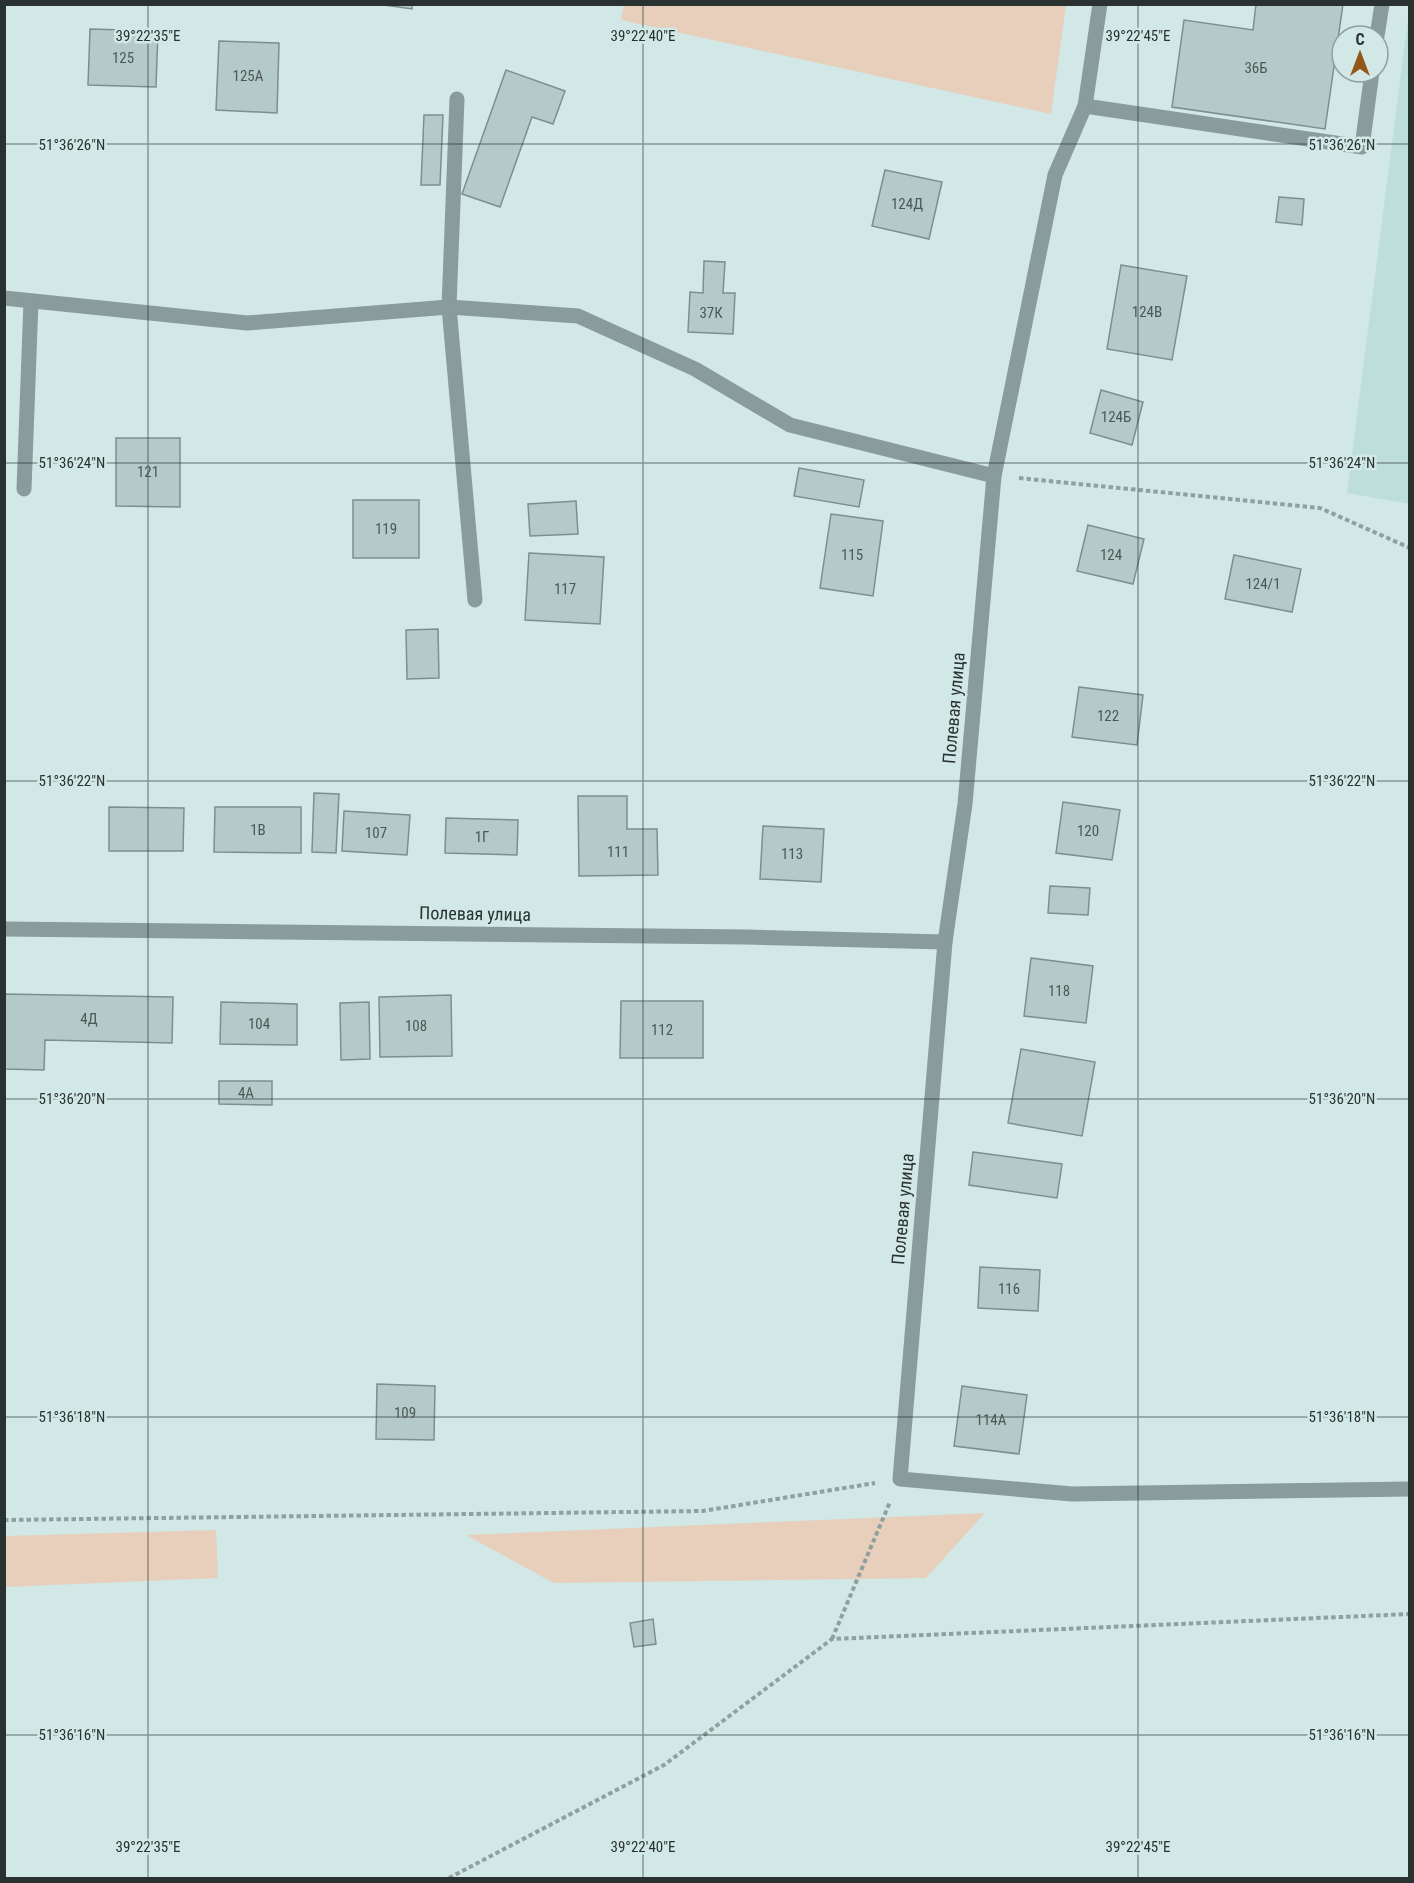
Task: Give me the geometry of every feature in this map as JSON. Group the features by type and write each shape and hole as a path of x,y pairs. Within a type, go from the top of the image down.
{"street":[{"name":"Полевая улица","path":"900,1479 945,942 965,804 994,476 1055,175 1085,106 1100,4"},
{"path":"1379,24 1382,4"},
{"path":"1085,106 1362,147 1370,84"},
{"path":"457,99 449,307 475,600"},
{"path":"4,298 247,323 449,307 578,316 695,369 790,425 994,476"},
{"path":"24,489 31,302"},
{"name":"Полевая улица","path":"4,929 747,937 945,942"},
{"path":"900,1479 1072,1494 1410,1489"}],"path":[{"path":"994,476 1320,508 1410,548"},
{"path":"4,1520 703,1511 900,1479"},
{"path":"449,1878 664,1764 832,1639 900,1479"},
{"path":"832,1639 1410,1614"}],"shaded area":[{"path":"1066,4 1051,114 621,20 624,5"},
{"path":"1409,11 1409,504 1347,493"},
{"path":"985,1513 926,1578 554,1583 466,1535"},
{"path":"216,1530 218,1578 5,1587 5,1536"}],"building":[{"path":"377,4 412,4 412,9"},
{"path":"1256,4 1343,4 1340,24 1330,24 1331,84 1325,129 1172,107 1184,20 1253,30"},
{"path":"90,29 158,31 156,87 88,85"},
{"path":"219,41 279,43 277,113 216,110"},
{"path":"506,70 565,91 553,124 532,117 500,207 462,194"},
{"path":"424,115 443,115 440,185 421,185"},
{"path":"885,170 942,182 929,239 872,226"},
{"path":"1279,197 1304,199 1302,225 1276,222"},
{"path":"704,261 725,262 723,293 735,293 733,334 688,332 690,292 703,293"},
{"path":"1121,265 1187,276 1172,360 1107,349"},
{"path":"1101,390 1143,402 1132,445 1090,433"},
{"path":"116,438 180,438 180,507 116,506"},
{"path":"799,468 864,480 859,507 794,496"},
{"path":"353,500 419,500 419,558 353,558"},
{"path":"576,501 578,534 530,536 528,504"},
{"path":"831,514 883,521 873,596 820,588"},
{"path":"1088,525 1144,539 1133,584 1077,571"},
{"path":"529,553 604,557 600,624 525,620"},
{"path":"1234,555 1301,569 1292,612 1225,599"},
{"path":"438,629 439,678 407,679 406,630"},
{"path":"1079,687 1143,695 1137,745 1072,737"},
{"path":"314,793 339,794 336,853 312,852"},
{"path":"578,796 627,796 627,829 657,829 658,875 579,876"},
{"path":"1063,802 1120,810 1112,860 1056,853"},
{"path":"109,807 184,808 183,851 109,851"},
{"path":"215,807 301,807 301,853 214,852"},
{"path":"344,811 410,815 407,855 342,851"},
{"path":"446,818 518,820 517,855 445,853"},
{"path":"763,826 824,829 821,882 760,879"},
{"path":"1050,886 1090,888 1088,915 1048,913"},
{"path":"1031,958 1093,966 1086,1023 1024,1016"},
{"path":"4,994 173,997 172,1043 45,1040 44,1070 4,1069"},
{"path":"451,995 452,1056 380,1057 379,997"},
{"path":"621,1001 703,1001 703,1058 620,1058"},
{"path":"221,1002 297,1004 297,1045 220,1044"},
{"path":"369,1002 370,1059 341,1060 340,1003"},
{"path":"1021,1049 1095,1062 1082,1136 1008,1123"},
{"path":"219,1081 272,1081 272,1105 219,1104"},
{"path":"973,1152 1062,1164 1057,1198 969,1185"},
{"path":"980,1267 1040,1270 1038,1311 978,1308"},
{"path":"377,1384 435,1386 434,1440 376,1439"},
{"path":"962,1386 1027,1395 1019,1454 954,1446"},
{"path":"653,1619 656,1644 634,1647 630,1623"}]}
